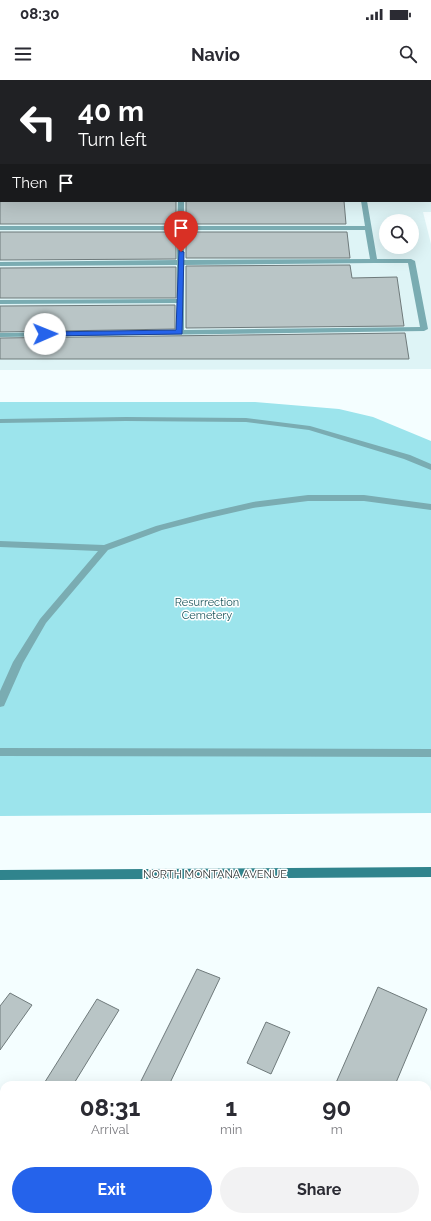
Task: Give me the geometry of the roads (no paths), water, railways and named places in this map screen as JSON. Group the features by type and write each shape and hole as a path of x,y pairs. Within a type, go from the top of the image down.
{"main road":[{"name":"NORTH MONTANA AVENUE","path":"0,876 431,872"}],"street":[{"path":"180,332 181,202"},
{"path":"364,202 374,261"},
{"path":"0,228 368,228"},
{"path":"0,264 411,261 424,329 0,335"},
{"path":"0,302 180,301"},
{"path":"0,421 126,419 246,420 310,428 407,456 431,468"},
{"path":"0,544 105,548 159,528 205,516 253,505 308,498 364,498 431,507"},
{"path":"0,703 18,662 43,621 105,548"},
{"path":"0,752 431,753"}],"park label":[{"name":"Resurrection Cemetery","path":"207,608"}]}
